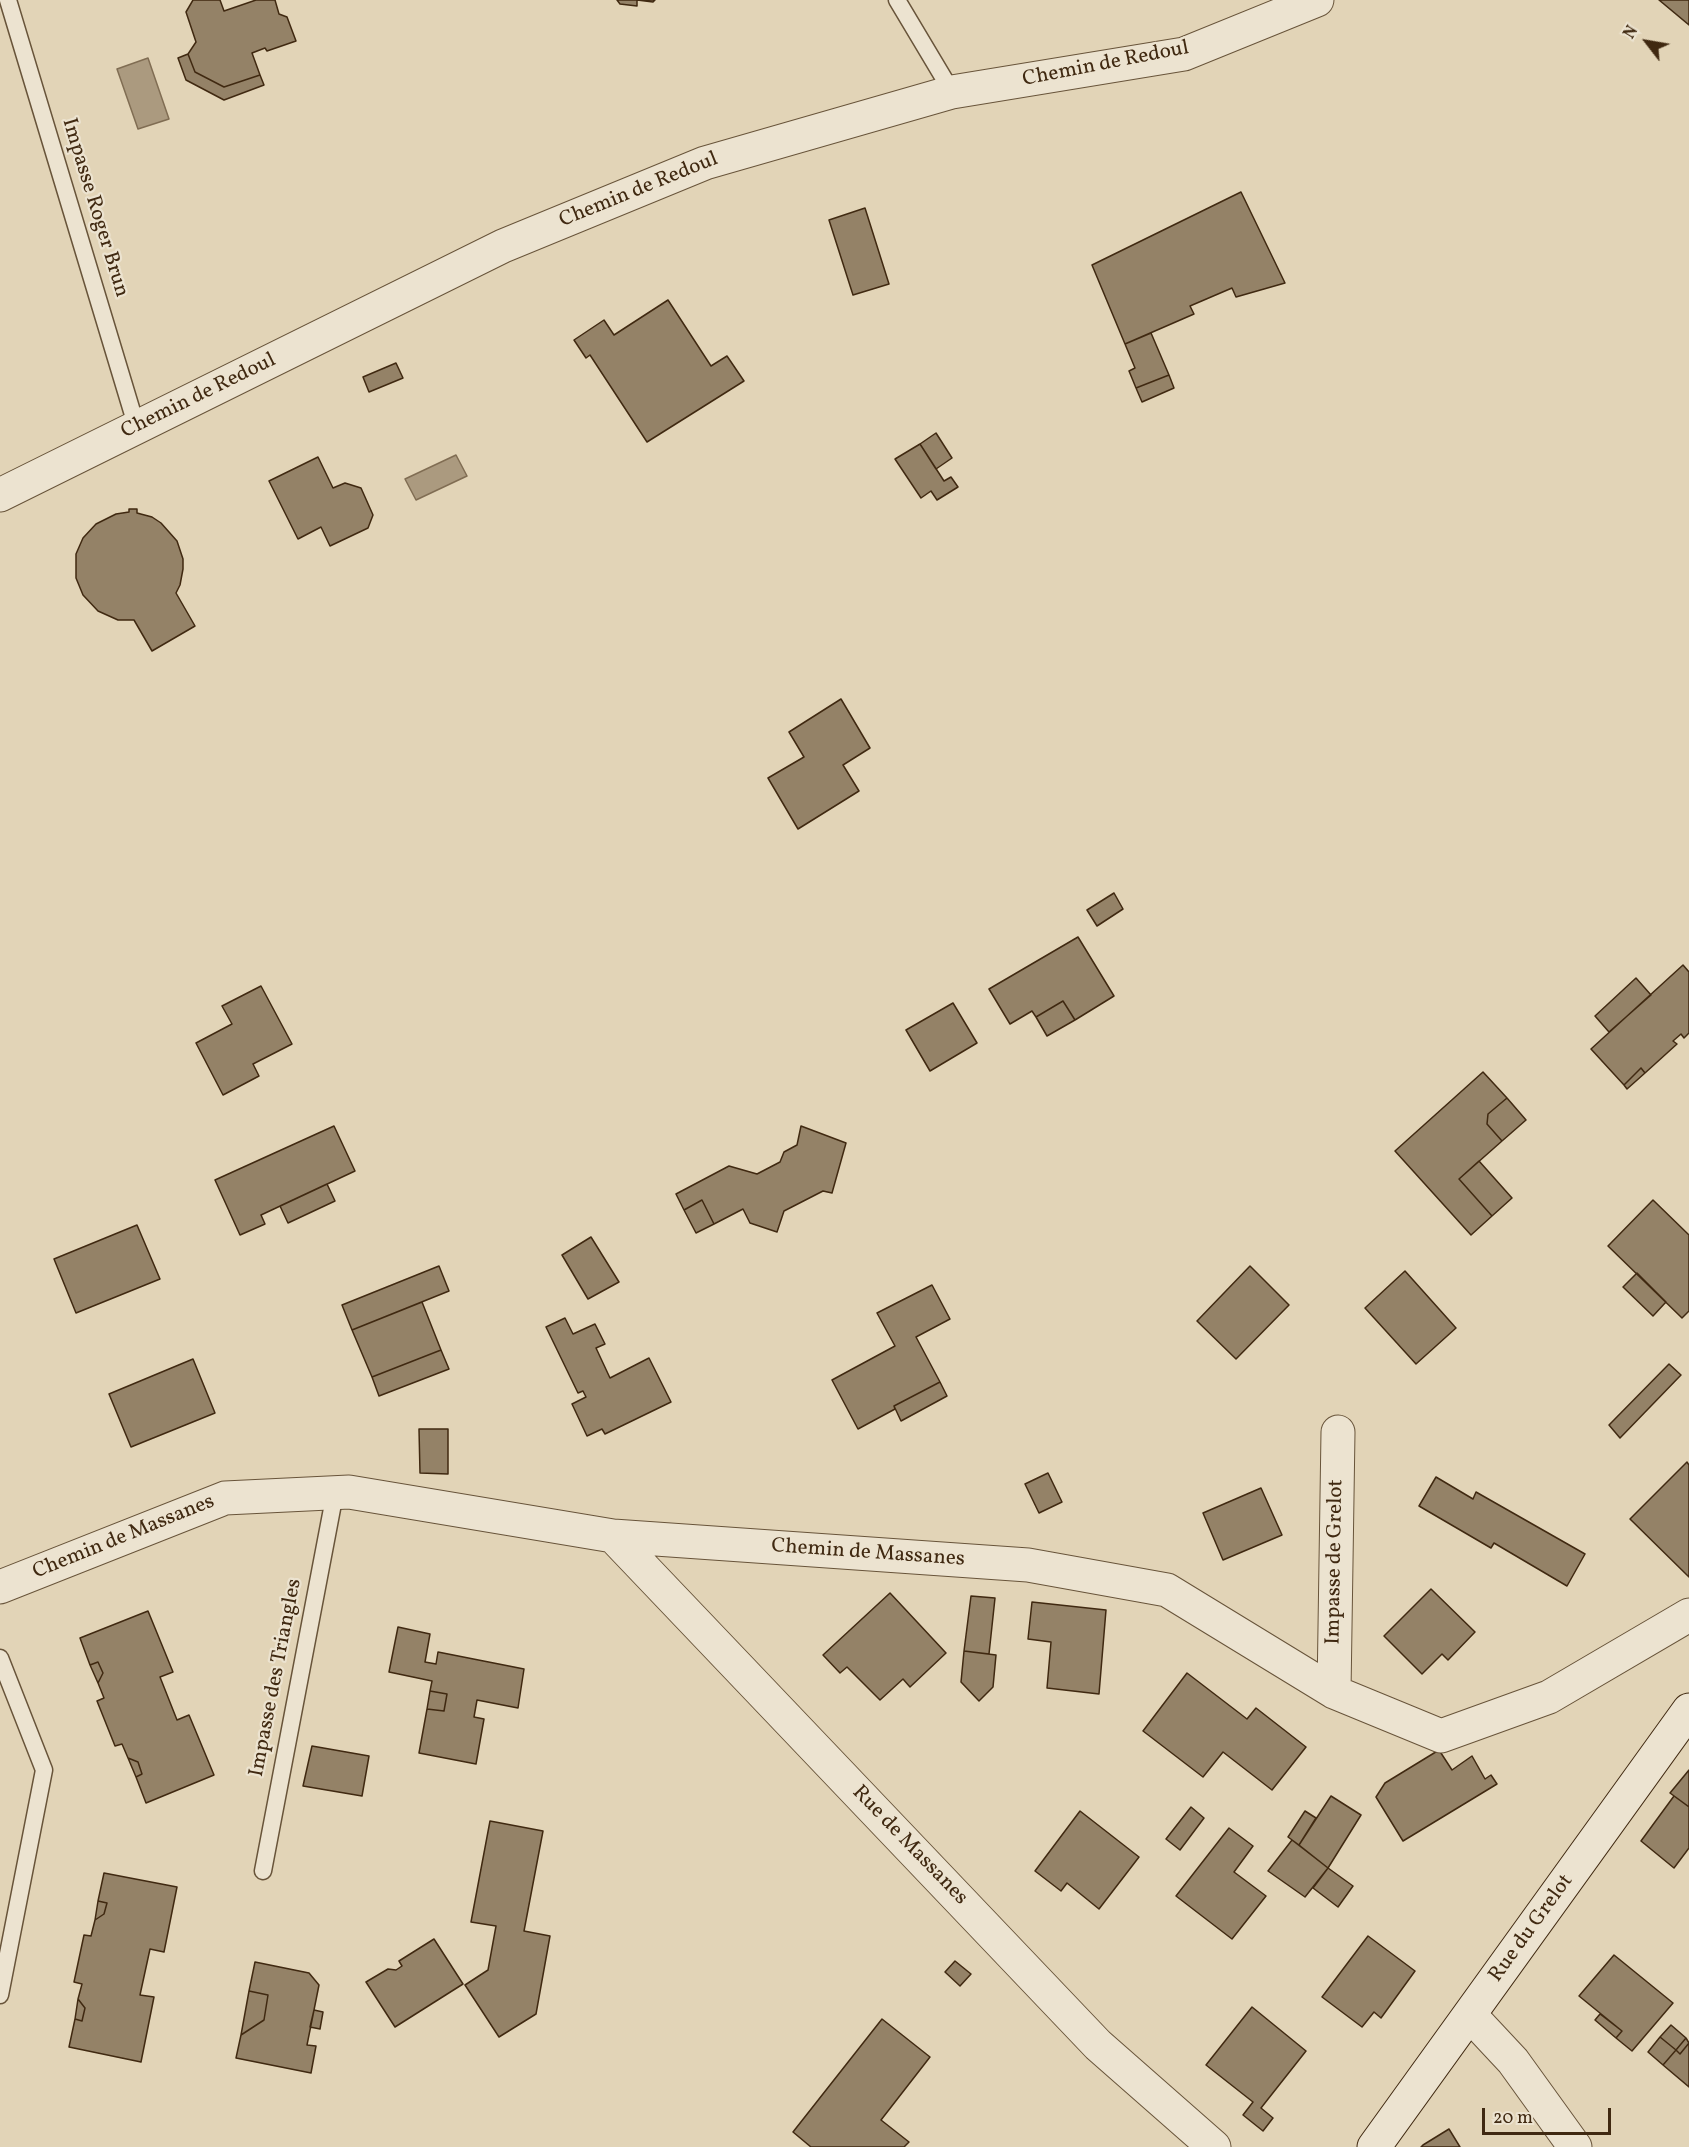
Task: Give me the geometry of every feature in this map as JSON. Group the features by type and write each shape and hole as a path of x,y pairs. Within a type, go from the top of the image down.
{"street":[{"name":"Chemin de Redoul","path":"0,495 503,246 705,163 952,92 1184,54 1317,0"},
{"name":"Impasse de Grelot","path":"1334,1692 1338,1432"},
{"name":"Chemin de Massanes","path":"0,1587 225,1498 349,1492 613,1536 1028,1565 1167,1590 1334,1692 1441,1736 1549,1698 1689,1615"},
{"name":"Rue de Massanes","path":"613,1536 1098,2045 1214,2147"},
{"name":"Rue du Grelot","path":"1374,2147 1689,1710"},
{"path":"1470,2015 1513,2061 1575,2147"}],"lane":[{"name":"Impasse Roger Brun","path":"8,0 137,428"},
{"path":"897,0 952,92"},
{"name":"Impasse des Triangles","path":"263,1871 335,1493"},
{"path":"0,1658 44,1770 0,1995"}],"shaded area":[{"path":"148,58 169,119 138,129 117,69"},
{"path":"456,455 467,476 416,500 405,479"}],"building":[{"path":"193,0 220,0 224,11 256,0 275,0 279,14 287,17 296,41 267,51 265,48 252,53 260,75 224,87 195,72 188,54 196,42 186,12"},
{"path":"617,0 637,0 637,6 620,4"},
{"path":"1659,0 1689,0 1689,25"},
{"path":"188,54 195,72 224,87 260,75 264,85 224,100 186,80 178,58"},
{"path":"1241,192 1285,283 1236,297 1232,288 1190,306 1194,314 1125,344 1092,265"},
{"path":"865,208 889,284 853,295 829,220"},
{"path":"668,300 711,366 727,356 744,381 647,442 590,355 586,358 574,340 604,320 614,335"},
{"path":"1151,333 1169,375 1136,388 1129,371 1135,368 1125,344"},
{"path":"396,363 403,378 369,392 363,377"},
{"path":"1169,375 1174,388 1142,402 1136,388"},
{"path":"936,433 952,458 936,469 920,444"},
{"path":"920,444 944,481 951,477 958,487 937,500 931,491 921,498 895,459"},
{"path":"318,457 333,488 345,483 361,488 373,515 368,528 330,546 321,527 298,539 269,481"},
{"path":"129,509 137,509 137,513 152,517 161,523 177,541 183,559 183,569 176,593 195,626 152,651 134,620 118,620 98,611 83,595 76,578 76,554 83,538 96,524 116,514 129,512"},
{"path":"841,699 870,748 843,765 859,791 798,829 768,778 804,757 789,732"},
{"path":"1114,893 1123,909 1097,926 1087,910"},
{"path":"1078,937 1114,996 1075,1020 1063,1001 1036,1017 1032,1011 1010,1024 989,989"},
{"path":"1683,965 1689,972 1689,1033 1684,1038 1681,1034 1673,1041 1677,1044 1645,1073 1641,1068 1624,1085 1591,1049"},
{"path":"1636,978 1651,995 1609,1032 1595,1016"},
{"path":"261,986 292,1044 253,1064 259,1076 223,1095 196,1043 232,1024 222,1006"},
{"path":"1063,1001 1075,1020 1047,1036 1036,1017"},
{"path":"953,1003 977,1043 930,1071 906,1030"},
{"path":"1641,1068 1645,1073 1627,1089 1624,1085"},
{"path":"1483,1072 1507,1098 1488,1114 1487,1124 1502,1141 1459,1179 1492,1216 1471,1235 1395,1151"},
{"path":"1507,1098 1526,1120 1502,1141 1487,1124 1488,1114"},
{"path":"334,1126 355,1171 261,1215 265,1224 240,1235 215,1180"},
{"path":"801,1126 846,1143 832,1193 823,1191 784,1211 777,1232 750,1223 743,1209 714,1224 702,1200 684,1210 676,1194 729,1166 757,1174 780,1162 784,1152 797,1145"},
{"path":"1479,1161 1512,1198 1492,1216 1459,1179"},
{"path":"327,1184 335,1201 288,1223 280,1206"},
{"path":"702,1200 714,1224 696,1233 684,1210"},
{"path":"1653,1200 1689,1235 1689,1311 1682,1318 1608,1246"},
{"path":"137,1225 160,1279 76,1313 54,1259"},
{"path":"591,1237 619,1282 588,1299 562,1255"},
{"path":"439,1266 449,1291 352,1330 342,1305"},
{"path":"1250,1266 1289,1305 1236,1359 1197,1321"},
{"path":"1405,1271 1456,1328 1416,1364 1365,1308"},
{"path":"1637,1273 1666,1302 1653,1316 1623,1287"},
{"path":"932,1285 950,1319 916,1337 940,1382 894,1406 895,1409 858,1429 832,1380 895,1346 877,1313"},
{"path":"422,1302 441,1350 372,1377 352,1330"},
{"path":"565,1318 573,1334 595,1324 605,1344 596,1348 610,1378 649,1358 671,1402 605,1434 602,1429 587,1436 572,1404 586,1397 583,1391 578,1393 546,1327"},
{"path":"441,1350 449,1369 379,1396 372,1377"},
{"path":"193,1359 215,1413 131,1447 109,1394"},
{"path":"1669,1364 1681,1375 1620,1438 1609,1425"},
{"path":"940,1382 947,1396 901,1421 894,1406"},
{"path":"419,1429 448,1429 448,1474 420,1473"},
{"path":"1687,1462 1689,1465 1689,1577 1630,1519"},
{"path":"1048,1473 1062,1502 1039,1513 1025,1484"},
{"path":"1436,1477 1473,1499 1476,1492 1585,1554 1567,1586 1494,1543 1491,1548 1419,1506"},
{"path":"1261,1488 1282,1535 1223,1560 1203,1513"},
{"path":"1431,1589 1475,1632 1448,1660 1442,1654 1422,1674 1384,1636"},
{"path":"890,1593 946,1653 910,1687 903,1679 880,1700 847,1667 840,1673 823,1655"},
{"path":"971,1596 995,1598 989,1654 964,1651"},
{"path":"1032,1602 1106,1610 1099,1694 1047,1688 1051,1642 1028,1639"},
{"path":"148,1611 173,1672 160,1677 177,1720 189,1715 214,1775 146,1803 136,1777 142,1774 138,1762 128,1758 122,1744 115,1746 97,1701 104,1698 98,1683 103,1673 98,1662 90,1665 80,1638"},
{"path":"398,1627 430,1634 425,1662 436,1664 438,1652 524,1669 518,1708 477,1700 474,1717 484,1719 476,1764 419,1753 427,1709 444,1711 447,1694 430,1691 432,1681 389,1672"},
{"path":"964,1651 996,1655 993,1687 979,1701 961,1682"},
{"path":"98,1662 103,1673 98,1683 90,1665"},
{"path":"1187,1673 1247,1719 1256,1708 1306,1747 1272,1790 1223,1752 1203,1777 1143,1731"},
{"path":"430,1691 447,1694 444,1711 427,1709"},
{"path":"312,1746 369,1756 362,1796 303,1786"},
{"path":"1439,1750 1452,1770 1472,1756 1485,1779 1491,1775 1497,1784 1403,1841 1376,1797 1385,1783"},
{"path":"128,1758 138,1762 142,1774 136,1777"},
{"path":"1689,1770 1689,1807 1670,1793"},
{"path":"1331,1796 1361,1815 1328,1868 1299,1845"},
{"path":"1674,1796 1689,1807 1689,1848 1674,1868 1641,1841"},
{"path":"1191,1807 1204,1818 1180,1850 1166,1839"},
{"path":"1080,1811 1139,1857 1099,1909 1067,1883 1061,1891 1035,1871"},
{"path":"1305,1811 1316,1818 1299,1845 1288,1837"},
{"path":"490,1821 543,1831 524,1931 550,1936 536,2014 499,2037 465,1985 488,1970 496,1926 471,1922"},
{"path":"1229,1828 1253,1846 1234,1872 1266,1896 1232,1939 1176,1896"},
{"path":"1292,1840 1328,1868 1305,1897 1268,1871"},
{"path":"1328,1868 1353,1886 1338,1907 1313,1888"},
{"path":"104,1873 177,1887 164,1952 150,1949 140,1995 154,1997 141,2062 69,2047 75,2019 82,2021 85,2008 78,1999 82,1984 74,1982 84,1935 91,1936 95,1920 104,1914 107,1903 98,1901"},
{"path":"98,1901 107,1903 104,1914 95,1920"},
{"path":"1368,1936 1415,1971 1381,2018 1374,2012 1362,2027 1322,1997"},
{"path":"434,1939 463,1984 395,2027 366,1982 388,1969 396,1970 402,1966 399,1961"},
{"path":"1614,1955 1673,2003 1632,2051 1616,2038 1622,2031 1579,1996"},
{"path":"955,1961 971,1974 960,1986 945,1972"},
{"path":"255,1962 309,1973 319,1985 307,2045 316,2046 311,2073 236,2058 241,2035 264,2020 268,1995 249,1991"},
{"path":"249,1991 268,1995 264,2020 241,2035"},
{"path":"78,1999 85,2008 82,2021 75,2019"},
{"path":"1252,2007 1306,2051 1261,2108 1273,2118 1263,2131 1243,2115 1253,2102 1206,2065"},
{"path":"314,2010 323,2012 320,2029 310,2027"},
{"path":"1600,2014 1622,2031 1616,2038 1595,2020"},
{"path":"882,2019 930,2057 881,2120 909,2142 904,2147 811,2147 793,2132"},
{"path":"1671,2025 1686,2038 1676,2050 1660,2037"},
{"path":"1660,2037 1676,2050 1663,2065 1648,2052"},
{"path":"1686,2038 1689,2043 1680,2054 1676,2050"},
{"path":"1689,2043 1689,2087 1663,2065 1676,2050 1680,2054"},
{"path":"1449,2129 1460,2147 1421,2147 1423,2145"}]}
